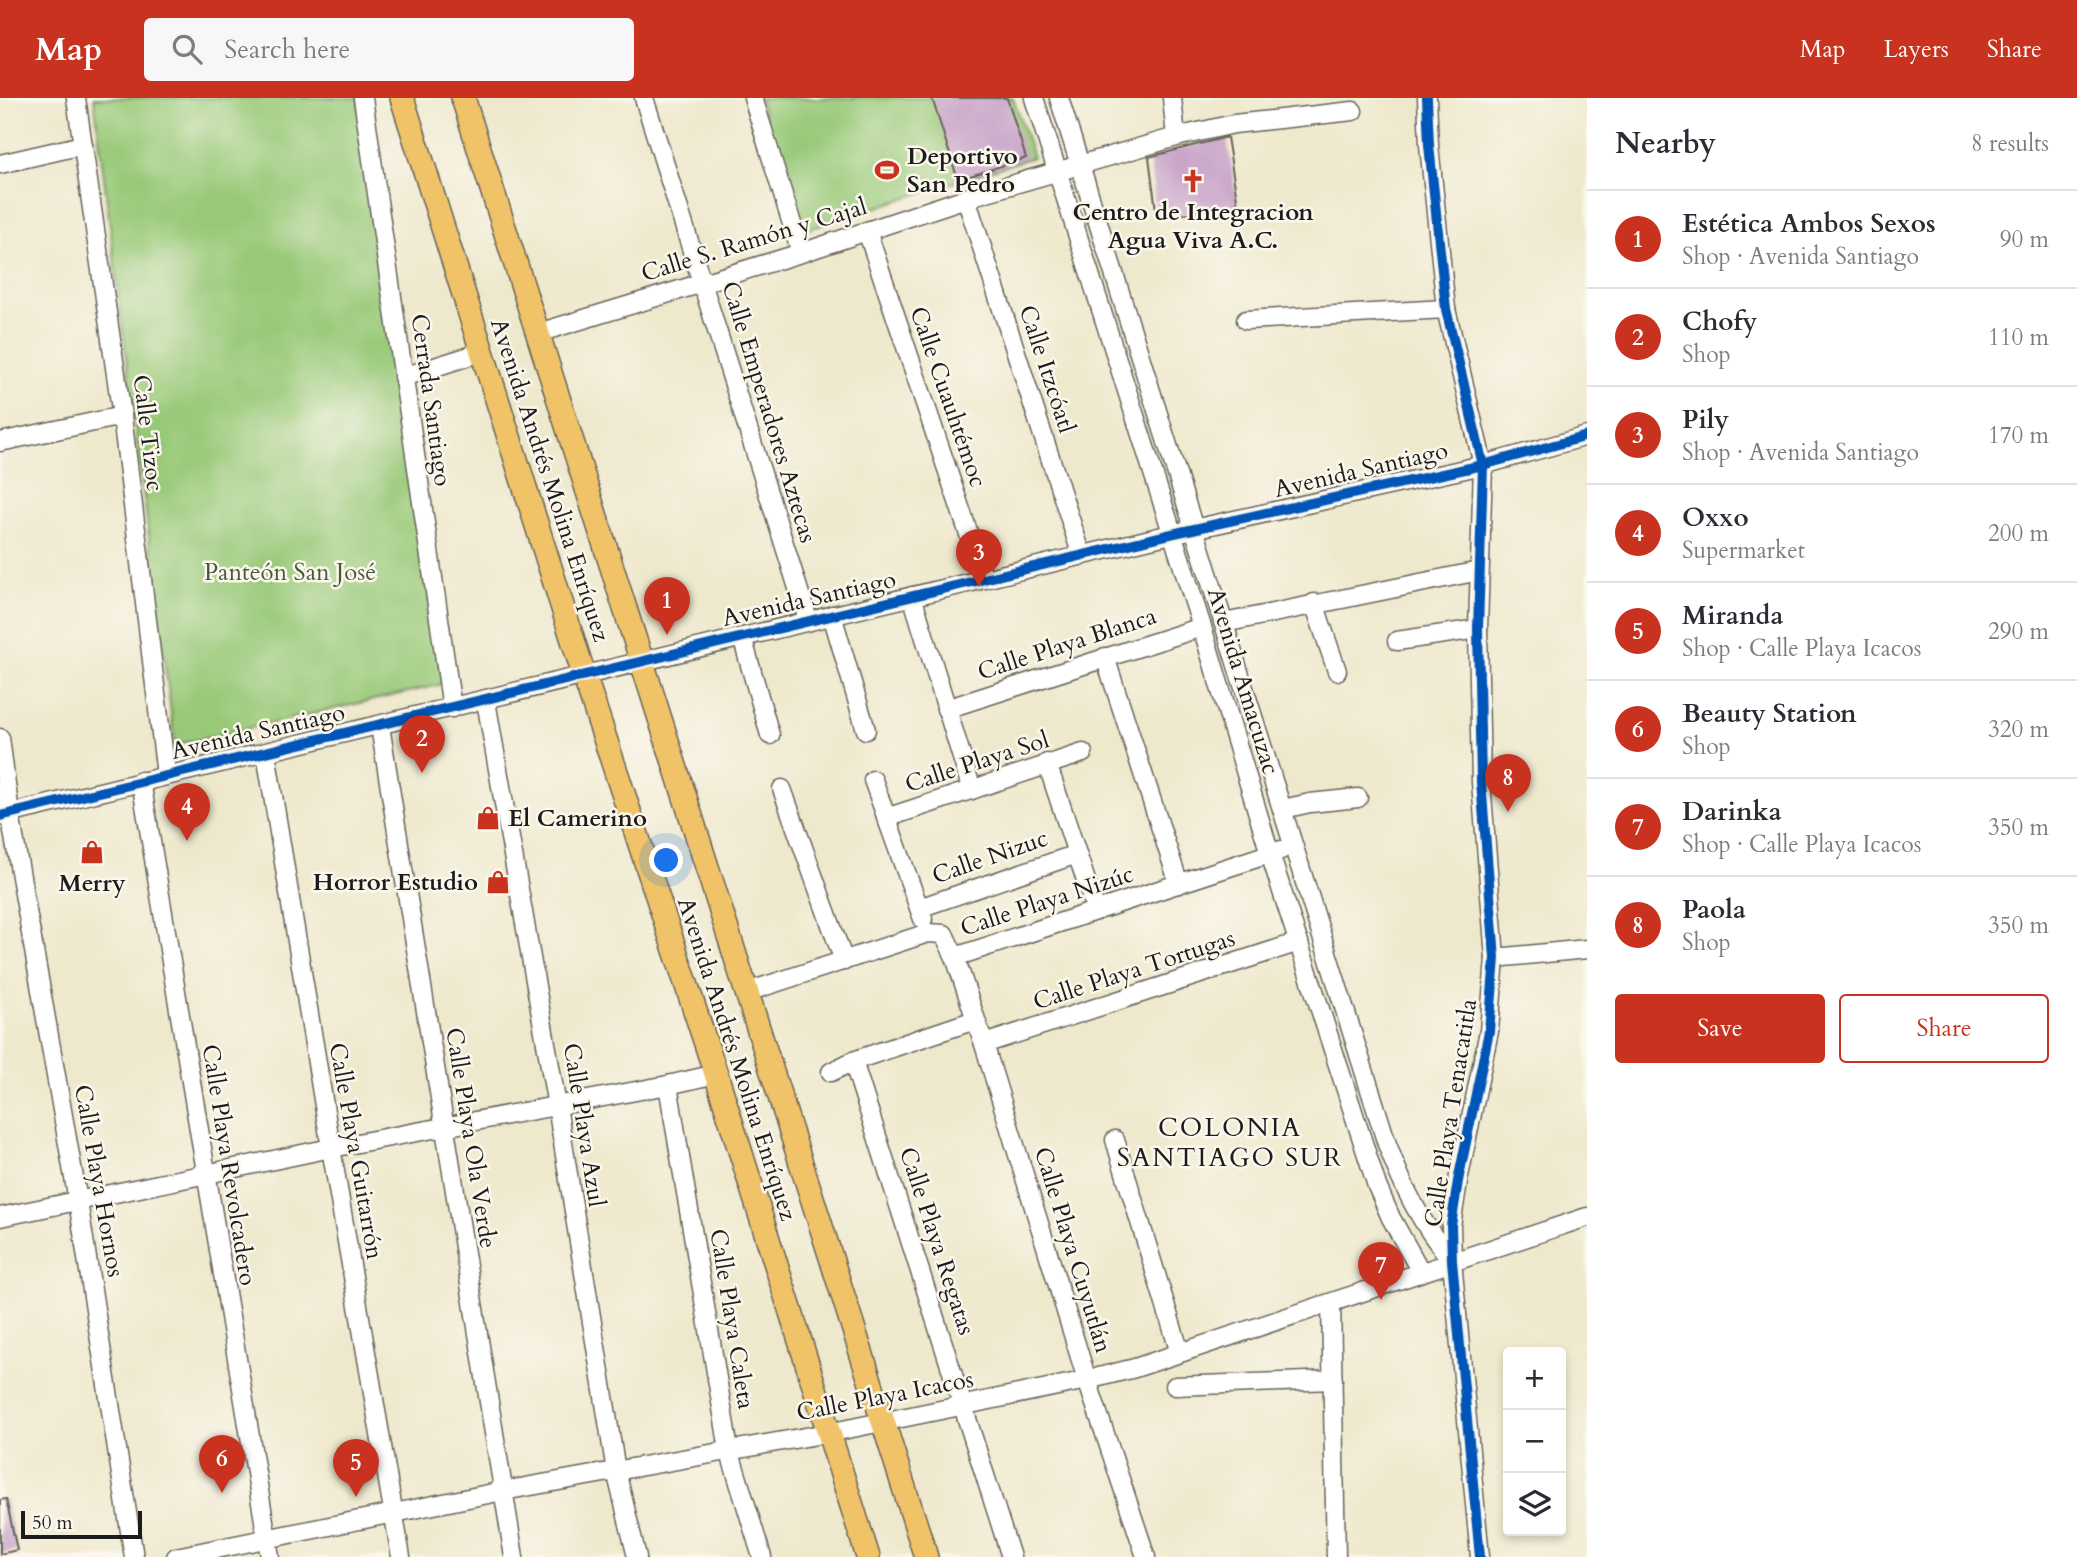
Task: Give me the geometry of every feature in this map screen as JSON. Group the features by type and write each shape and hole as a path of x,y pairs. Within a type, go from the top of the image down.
{"main road":[{"name":"Avenida Andrés Molina Enríquez","path":"402,98 584,675 716,1074 868,1557"},
{"name":"Avenida Andrés Molina Enríquez","path":"463,98 926,1557"}],"street":[{"name":"Calle Tizoc","path":"76,98 122,416 166,775"},
{"name":"Cerrada Santiago","path":"363,98 452,708"},
{"name":"Calle Emperadores Aztecas","path":"645,98 808,620"},
{"path":"753,98 801,253"},
{"name":"Avenida Amacuzac","path":"1034,98 1202,627 1270,854 1377,1186 1391,1218 1421,1272"},
{"name":"Avenida Amacuzac","path":"1059,98 1399,1176 1429,1233 1452,1261"},
{"path":"1172,98 1177,137"},
{"name":"Calle Playa Tenacatitla","path":"1427,98 1429,145 1446,309 1483,465 1478,629 1481,782 1495,958 1489,1031 1451,1226 1480,1557"},
{"name":"Calle S. Ramón y Cajal","path":"538,333 801,253 966,198 1177,137 1234,124 1353,111"},
{"path":"0,164 83,145"},
{"name":"Calle Itzcóatl","path":"966,198 1082,556"},
{"name":"Calle Cuauhtémoc","path":"867,231 984,579"},
{"path":"1247,320 1446,309"},
{"path":"403,377 482,352"},
{"path":"0,442 122,416"},
{"name":"Avenida Santiago","path":"5,815 1171,534 1483,465 1587,436"},
{"path":"1224,623 1479,571"},
{"path":"912,596 972,790"},
{"path":"1314,603 1337,671"},
{"path":"832,615 866,730"},
{"name":"Calle Playa Blanca","path":"947,709 1202,627"},
{"path":"1397,641 1478,629"},
{"path":"742,637 770,736"},
{"path":"1105,657 1179,884"},
{"name":"Calle Playa Azul","path":"486,701 557,1106 615,1471 637,1557"},
{"name":"Calle Playa Ola Verde","path":"380,726 514,1557"},
{"name":"Calle Playa Hornos","path":"0,738 5,815 78,1201 134,1557"},
{"name":"Calle Playa Guitarrón","path":"266,752 401,1557"},
{"name":"Calle Playa Sol","path":"886,818 1083,753"},
{"path":"1047,764 1096,911"},
{"path":"873,780 928,933"},
{"name":"Calle Playa Revolcadero","path":"141,782 268,1548"},
{"path":"782,789 844,961"},
{"path":"1283,809 1357,798"},
{"name":"Calle Playa Nizúc","path":"747,992 928,933 944,934 954,957 1294,846"},
{"name":"Calle Nizuc","path":"919,908 1077,854"},
{"name":"Calle Playa Tortugas","path":"984,1044 1299,942"},
{"path":"1495,958 1587,949"},
{"name":"Calle Playa Cuyutlán","path":"954,957 984,1044 1087,1380 1146,1557"},
{"path":"831,1072 853,1061 975,1020"},
{"name":"Calle Playa Regatas","path":"853,1061 1012,1557"},
{"path":"0,1217 331,1148 716,1074"},
{"name":"Calle Playa Caleta","path":"668,1085 729,1450 762,1557"},
{"path":"1115,1140 1180,1353"},
{"name":"Calle Playa Icacos","path":"176,1557 268,1548 394,1513 828,1433 1087,1380 1135,1368 1587,1217"},
{"path":"1331,1303 1336,1557"},
{"path":"1175,1386 1333,1380"}],"green space":[{"name":"Panteón San José","path":"94,98 358,98 444,684 175,745"},
{"name":"Deportivo San Pedro","path":"759,98 1013,98 1033,157 800,232"}],"building":[{"path":"932,98 1007,98 1026,158 958,180"},
{"name":"Centro de Integracion Agua Viva A.C.","path":"1227,137 1238,206 1157,218 1149,157"},
{"path":"6,1499 17,1550 0,1554 0,1500"}],"cycle path":[{"path":"1427,98 1429,145 1446,309 1483,465 1478,629 1481,782 1495,958 1489,1031 1451,1226 1480,1557"},
{"path":"0,816 1171,534 1483,465 1587,436"}],"place":[{"name":"Deportivo San Pedro","path":"887,170"},
{"name":"Centro de Integracion Agua Viva A.C.","path":"1193,181"},
{"name":"Pily","path":"979,587"},
{"name":"Estética Ambos Sexos","path":"667,635"},
{"name":"Chofy","path":"422,773"},
{"name":"Paola","path":"1508,812"},
{"name":"El Camerino","path":"488,818"},
{"name":"Oxxo","path":"187,841"},
{"name":"Merry","path":"92,852"},
{"name":"Horror Estudio","path":"498,882"},
{"name":"Darinka","path":"1381,1300"},
{"name":"Beauty Station","path":"222,1493"},
{"name":"Miranda","path":"356,1497"}],"district":[{"name":"COLONIA SANTIAGO SUR","path":"1230,1142"}]}
